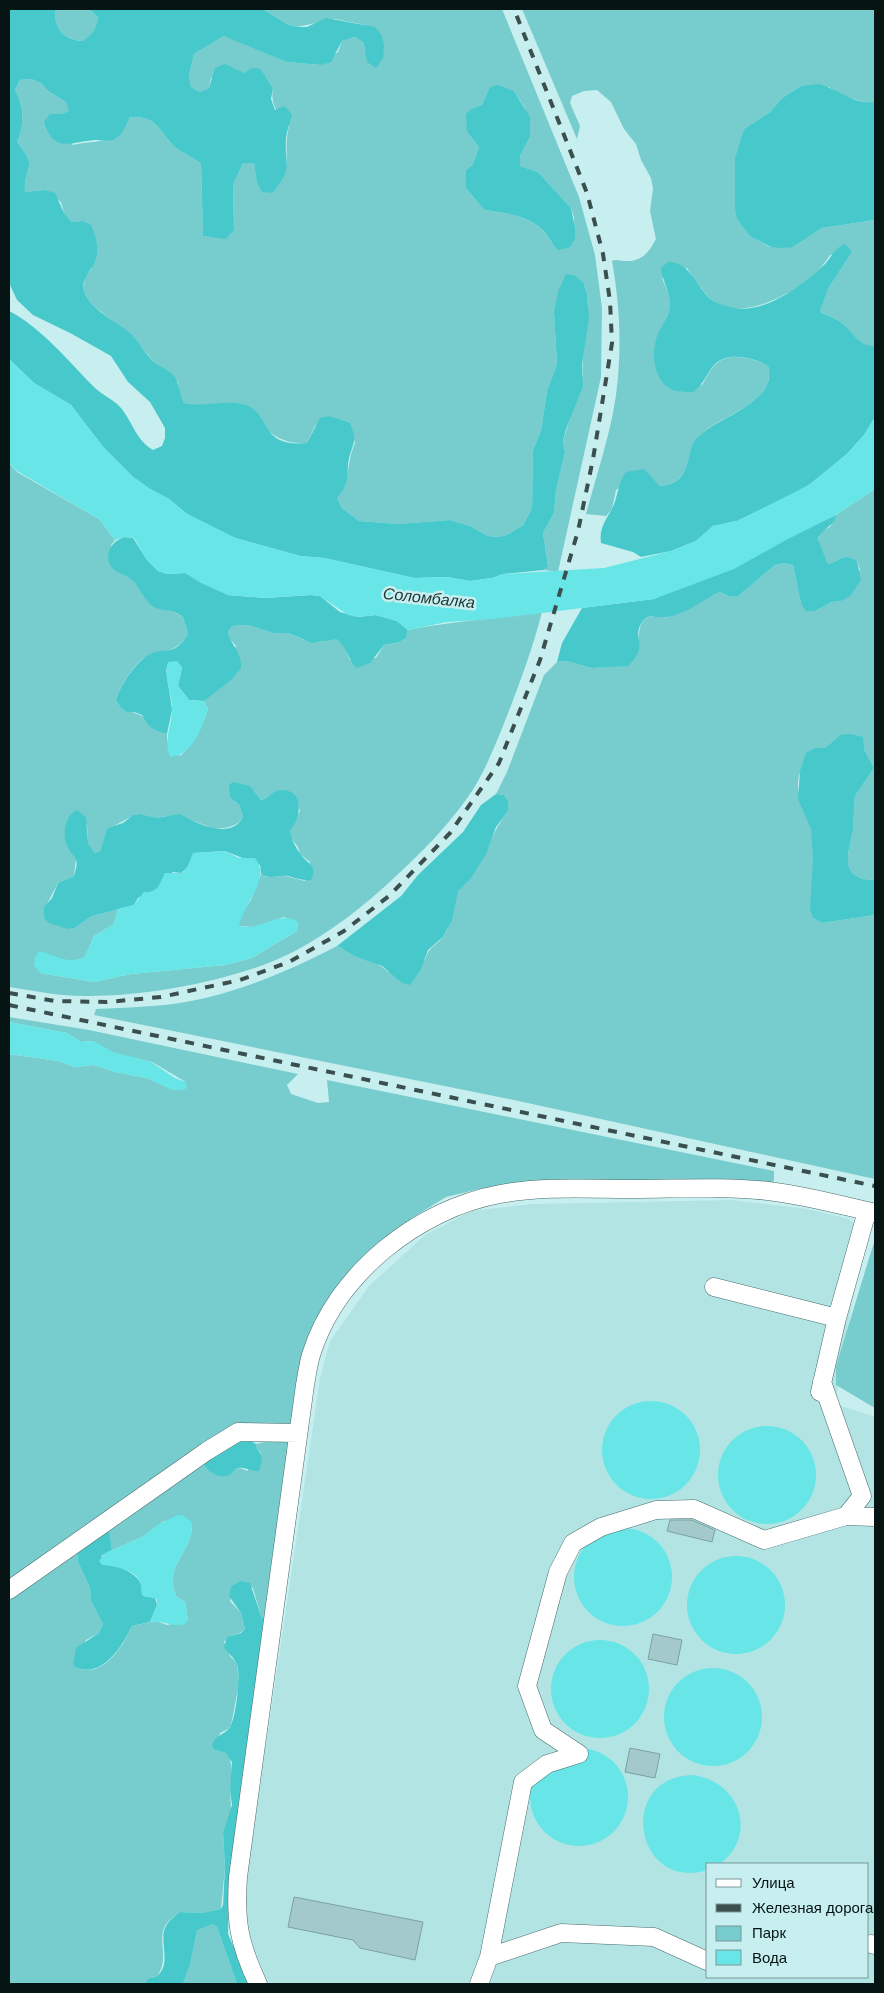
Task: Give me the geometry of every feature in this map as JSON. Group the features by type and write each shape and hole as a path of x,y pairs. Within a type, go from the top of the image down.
{"lane":[{"path":"258,1984 244,1954 236,1913 238,1877 298,1433 311,1355 326,1320 348,1288 375,1258 400,1236 427,1219 462,1204 500,1194 540,1189 734,1189 804,1197 871,1212 837,1318 820,1389 862,1496 846,1516"},
{"path":"714,1287 837,1318"},
{"path":"9,1590 207,1451 238,1432 298,1433"},
{"path":"479,1984 490,1957 523,1782 547,1764 579,1754 543,1730 527,1686 558,1572 573,1543 601,1527 656,1510 694,1510 764,1540 846,1516 875,1517"},
{"path":"490,1957 561,1933 654,1937 706,1960"}],"shaded area":[{"path":"9,9 55,9 58,28 66,36 83,41 94,31 98,17 89,9 263,9 287,24 297,27 307,27 326,18 375,27 382,36 384,46 383,58 376,68 367,62 364,43 355,37 342,41 331,62 321,65 287,62 224,36 194,54 189,76 191,87 200,92 209,88 215,68 225,64 244,73 252,68 261,69 273,88 271,99 275,110 285,106 292,115 286,138 287,166 284,177 273,193 262,192 257,183 254,163 243,163 233,185 234,230 226,239 203,236 201,164 177,149 157,125 146,119 130,117 122,133 116,139 71,144 58,142 48,132 44,122 50,114 61,114 69,111 66,102 48,91 41,83 31,79 20,80 15,90 22,109 20,136 17,142 28,158 29,163 25,192 45,190 55,193 64,213 72,222 82,221 91,225 96,237 97,250 96,259 84,282 83,287 87,298 98,310 132,335 154,362 173,375 177,381 184,403 199,405 238,403 246,405 254,409 273,436 292,443 307,443 320,418 330,416 349,422 354,440 349,458 346,483 337,498 342,508 359,521 398,524 450,520 470,526 488,536 497,537 507,535 523,525 532,508 533,450 541,431 547,391 557,364 554,313 558,292 566,274 576,276 584,284 589,318 582,364 583,386 563,441 565,452 556,491 554,513 543,533 548,566 544,570 503,574 492,578 470,581 447,577 414,578 324,558 300,556 235,538 187,514 169,499 133,477 103,447 71,405 34,383 9,359 9,311 33,326 94,387 118,405 147,446 153,450 162,446 165,438 165,428 150,402 128,382 111,356 33,315 17,300 9,283"},
{"path":"819,84 853,99 875,102 875,220 822,228 793,247 771,247 751,237 737,219 735,208 735,159 744,129 770,112 782,98 801,86"},
{"path":"497,85 514,91 530,117 530,137 520,156 520,166 538,172 571,208 575,238 570,247 558,250 540,228 526,219 484,210 466,188 466,170 473,164 479,147 467,132 466,114 473,108 482,105 489,88"},
{"path":"845,244 852,252 828,289 820,312 844,324 864,344 875,345 875,417 864,435 847,454 809,485 737,521 713,526 696,541 671,551 641,557 633,552 601,543 603,525 614,504 626,472 644,469 660,486 675,482 684,473 693,444 697,438 758,397 765,388 769,378 768,366 749,358 734,357 720,360 715,364 700,386 693,392 676,391 660,379 655,364 654,348 658,334 670,309 669,296 661,268 668,262 676,263 689,272 704,292 715,302 743,309 768,303 793,290 815,273 835,251"},
{"path":"836,515 833,522 818,539 828,564 845,557 852,558 857,561 861,580 850,596 841,601 832,602 815,611 806,611 801,604 793,565 784,563 775,565 737,597 728,596 720,592 675,615 665,618 647,617 639,627 638,652 628,666 592,668 566,661 557,662 562,643 582,608 654,599"},
{"path":"124,537 133,538 147,560 158,571 167,574 185,573 228,595 265,598 320,596 340,612 358,617 376,615 397,621 408,630 406,638 400,642 384,645 370,663 356,668 342,645 336,639 312,643 288,633 273,633 248,625 232,626 228,632 240,658 241,668 231,680 204,701 189,700 178,686 182,667 166,669 172,710 167,734 152,728 142,715 127,712 120,707 116,700 129,675 143,658 155,652 173,649 188,634 183,617 174,612 154,607 147,601 131,579 114,570 110,565 109,550 115,542"},
{"path":"850,734 863,737 864,749 874,768 855,796 848,865 853,874 862,879 875,880 875,915 822,923 813,918 810,909 813,859 811,829 798,799 800,771 806,753 815,748 825,748 840,735"},
{"path":"233,782 250,786 261,800 282,790 289,791 298,800 297,819 290,833 298,851 312,866 314,872 311,880 302,880 288,876 264,876 261,874 260,865 225,851 194,853 187,868 181,873 173,872 162,880 159,888 138,898 134,905 92,916 74,928 68,929 49,923 44,918 44,907 52,898 58,883 74,876 77,866 75,858 67,846 65,836 67,820 73,812 77,810 86,817 88,843 95,853 100,851 107,828 123,823 133,815 139,814 156,818 180,814 194,822 213,828 230,828 243,817 239,805 230,797 229,785"},
{"path":"496,794 504,795 508,802 508,811 496,827 486,854 471,878 458,891 452,920 443,937 428,950 421,969 410,985 402,983 382,966 357,957 337,946 401,896 418,875 463,832 481,805"},
{"path":"731,1200 808,1209 849,1219 864,1233 835,1404 875,1417 875,1984 267,1984 251,1947 242,1908 320,1378 330,1341 369,1286 425,1235 471,1211 532,1204"},
{"path":"249,1440 256,1444 262,1457 259,1471 239,1468 228,1475 220,1476 212,1473 203,1464 238,1441"},
{"path":"109,1528 112,1550 101,1556 134,1575 139,1581 146,1597 155,1597 157,1605 150,1622 132,1626 109,1660 93,1669 83,1669 73,1666 76,1648 99,1633 103,1624 91,1601 90,1588 78,1562 77,1552"},
{"path":"240,1581 250,1583 261,1616 265,1620 230,1871 228,1934 250,1984 237,1984 217,1927 213,1924 197,1930 190,1965 183,1984 145,1984 148,1979 157,1976 162,1970 165,1958 163,1938 166,1926 170,1920 179,1912 201,1913 221,1909 223,1905 225,1867 223,1832 232,1805 230,1790 232,1762 226,1753 215,1750 212,1746 215,1739 230,1727 236,1705 238,1667 235,1660 224,1647 227,1637 241,1633 245,1629 241,1613 229,1596 231,1587"}],"green space":[{"path":"55,9 89,9 98,17 94,31 84,41 66,36 58,28"},
{"path":"263,9 502,9 579,197 595,255 602,308 601,377 558,572 544,570 548,565 543,533 554,513 556,491 565,452 563,441 583,375 583,352 588,319 587,296 584,284 554,313 557,364 547,391 541,431 533,450 532,508 523,525 507,535 497,537 488,536 470,526 450,520 398,524 359,521 342,508 337,498 344,485 355,443 349,422 330,416 315,426 307,443 296,443 278,438 271,433 244,405 225,403 194,406 184,403 179,393 178,382 153,361 132,336 95,307 88,299 83,289 85,278 92,268 82,221 72,222 64,213 61,202 45,190 25,192 29,163 24,151 17,142 20,136 22,109 15,90 20,80 31,79 41,83 48,91 66,102 70,111 61,114 50,114 73,145 117,138 130,117 146,119 157,125 177,149 201,164 203,236 215,237 234,230 233,185 243,163 254,162 257,182 273,193 284,175 286,167 289,126 274,105 273,88 261,69 244,73 233,70 211,78 209,88 200,92 191,87 189,76 194,54 224,36 235,38 287,62 321,65 338,52 342,41 355,37 364,43 364,52 365,25 335,19 297,27 287,24","holes":["489,88 514,91 525,108 530,137 520,156 520,166 538,172 571,208 574,217 575,238 552,243 546,234 531,222 513,215 484,210 466,188 466,170 473,164 479,147 467,132 473,108 482,105"]},
{"path":"522,9 875,9 875,102 868,103 846,97 829,87 801,86 782,98 770,112 744,129 735,168 735,208 751,237 770,247 793,247 822,228 875,220 875,345 869,346 864,344 844,324 820,312 828,289 852,252 830,255 822,266 794,289 760,305 743,308 727,307 713,301 687,268 662,278 670,297 671,307 656,344 657,373 702,385 713,367 720,361 727,358 741,357 756,360 768,366 769,378 765,388 758,397 706,430 695,446 684,472 678,479 671,484 660,486 644,470 616,490 612,509 606,516 586,514 611,424 618,378 619,328 617,294 612,261 630,261 643,256 656,239 650,211 653,189 651,178 641,160 636,144 624,129 611,102 597,90 584,91 572,96 570,103 580,126 577,139"},
{"path":"9,463 17,472 99,519 115,540 111,545 127,572 145,596 161,609 168,609 183,617 188,634 182,642 170,650 154,653 141,660 119,690 116,700 120,707 142,716 152,728 167,734 167,741 180,756 197,735 208,709 204,701 218,688 236,646 230,639 228,632 232,626 248,625 273,633 288,633 304,640 320,642 336,639 343,644 350,660 376,658 384,645 400,642 406,638 408,630 542,612 509,712 487,763 473,789 451,819 414,859 371,899 333,928 307,945 271,962 246,971 191,985 108,996 56,994 9,987","holes":["281,790 295,797 300,811 290,830 290,837 298,847 300,854 310,862 305,881 285,876 266,877 261,874 251,900 240,916 238,926 254,927 284,917 298,922 297,931 252,958 225,965 131,974 94,982 40,973 54,957 70,961 85,957 94,936 114,924 118,909 92,916 80,924 48,902 58,883 74,876 76,859 67,845 87,824 88,843 95,853 100,851 107,828 135,815 154,818 173,816 198,822 212,829 226,828 234,825 243,817 239,805 234,801 254,791 261,800"]},
{"path":"875,489 875,880 862,879 853,874 848,865 855,796 874,768 864,749 840,735 825,748 815,748 802,768 798,788 813,840 813,918 822,923 875,915 875,1179 514,1100 94,1015 96,1009 188,1002 232,991 296,966 337,946 384,968 388,972 425,960 430,949 446,932 457,893 474,872 508,811 504,795 496,794 507,772 544,675 557,662 566,661 592,668 620,666 639,651 640,629 645,619 657,616 666,618 720,592 728,596 737,597 775,565 784,563 793,565 801,604 815,611 832,602 841,601 860,570 857,561 845,557 828,564 818,540 822,531 830,527 836,515"},
{"path":"9,1017 89,1030 298,1074 287,1085 291,1094 318,1103 329,1102 327,1080 774,1171 774,1181 767,1184 738,1180 525,1182 446,1197 412,1218 396,1231 330,1300 292,1429 234,1427 202,1443 9,1584 9,1054 58,1061 74,1067 94,1065 115,1072 147,1078 167,1087 186,1082 152,1062 113,1053 93,1041 81,1042 67,1033 9,1022"},
{"path":"875,1239 875,1408 836,1385 836,1366"},
{"path":"273,1440 285,1441 289,1444 265,1620 261,1616 253,1588 240,1581 236,1584 230,1601 241,1613 245,1629 229,1637 224,1642 230,1656 237,1663 239,1684 231,1725 220,1733 215,1750 226,1753 230,1757 232,1773 230,1789 231,1810 223,1832 225,1867 221,1909 201,1913 179,1912 168,1922 162,1938 163,1963 161,1969 157,1976 152,1977 145,1984 9,1984 9,1598 77,1552 78,1562 90,1588 91,1601 103,1624 99,1633 86,1640 73,1666 83,1670 102,1666 110,1660 123,1643 132,1626 156,1621 167,1625 188,1620 185,1602 176,1596 173,1576 189,1542 192,1522 164,1521 142,1537 112,1550 109,1528 203,1464 206,1468 232,1473 239,1468 247,1471 261,1453 257,1449 256,1444"},
{"path":"213,1924 217,1927 237,1984 183,1984 190,1965 197,1929"}],"water":[{"name":"Соломбалка","path":"9,359 34,383 71,405 103,447 133,477 169,499 187,514 235,538 300,556 324,558 414,578 447,577 470,581 492,578 503,574 604,568 671,551 696,541 713,526 737,521 809,485 847,454 864,435 875,417 875,489 836,515 734,569 654,599 494,619 447,622 408,630 397,621 376,615 357,617 348,615 320,596 265,598 228,595 201,583 185,573 167,574 158,571 147,560 134,538 124,537 115,540 99,519 17,471 9,463"},
{"path":"177,661 182,667 178,686 189,700 204,701 208,709 191,746 185,752 170,757 167,745 172,709 167,668 168,662"},
{"path":"225,851 239,858 255,858 259,866 260,875 258,883 239,926 255,926 284,918 298,922 297,931 252,958 225,965 131,974 94,982 40,973 34,965 39,951 67,960 85,957 94,936 114,924 118,909 134,905 144,892 156,889 165,873 182,873 187,868 193,853"},
{"path":"9,1022 67,1033 81,1042 93,1041 113,1052 151,1062 175,1078 186,1082 187,1088 172,1090 147,1078 115,1072 94,1065 74,1067 58,1061 9,1054"},
{"path":"651,1401 670,1405 686,1415 696,1431 700,1450 696,1469 686,1485 670,1495 651,1499 632,1495 616,1485 606,1469 602,1450 606,1431 616,1415 632,1405"},
{"path":"767,1426 786,1430 802,1440 812,1456 816,1475 812,1494 802,1510 786,1520 767,1524 748,1520 732,1510 722,1494 718,1475 722,1456 732,1440 748,1430"},
{"path":"178,1515 183,1515 192,1522 189,1542 173,1576 176,1596 185,1602 188,1620 185,1624 180,1625 150,1622 157,1605 157,1599 143,1596 139,1579 130,1572 102,1565 99,1561 105,1553 142,1537 159,1524"},
{"path":"623,1528 642,1532 658,1542 668,1558 672,1577 668,1596 658,1612 642,1622 623,1626 604,1622 588,1612 578,1596 574,1577 578,1558 588,1542 604,1532"},
{"path":"736,1556 755,1560 771,1570 781,1586 785,1605 781,1624 771,1640 755,1650 736,1654 717,1650 701,1640 691,1624 687,1605 691,1586 701,1570 717,1560"},
{"path":"600,1640 619,1644 635,1654 645,1670 649,1689 645,1708 635,1724 619,1734 600,1738 581,1734 565,1724 555,1708 551,1689 555,1670 565,1654 581,1644"},
{"path":"713,1668 732,1672 748,1682 758,1698 762,1717 758,1736 748,1752 732,1762 713,1766 694,1762 678,1752 668,1736 664,1717 668,1698 678,1682 694,1672"},
{"path":"579,1748 589,1749 606,1756 620,1770 627,1787 627,1807 620,1824 606,1838 589,1845 579,1846 569,1845 552,1838 538,1824 531,1807 530,1797 531,1787 538,1770 552,1756 569,1749"},
{"path":"693,1775 709,1779 722,1787 732,1798 738,1810 741,1824 739,1838 732,1852 721,1863 706,1863 706,1870 683,1873 664,1865 650,1850 644,1832 644,1812 652,1794 669,1780"}],"building":[{"path":"670,1520 692,1520 715,1530 712,1542 667,1531"},
{"path":"653,1634 682,1640 677,1665 648,1659"},
{"path":"630,1748 660,1754 655,1778 625,1772"},
{"path":"294,1897 423,1922 415,1960 360,1948 353,1940 288,1927"}],"railway":[{"path":"9,993 55,1001 107,1002 161,997 240,980 289,962 344,931 389,896 450,833 499,763 540,660 578,531 593,459 612,343 610,301 603,254 587,193 514,9"},
{"path":"9,1005 875,1186"}]}
